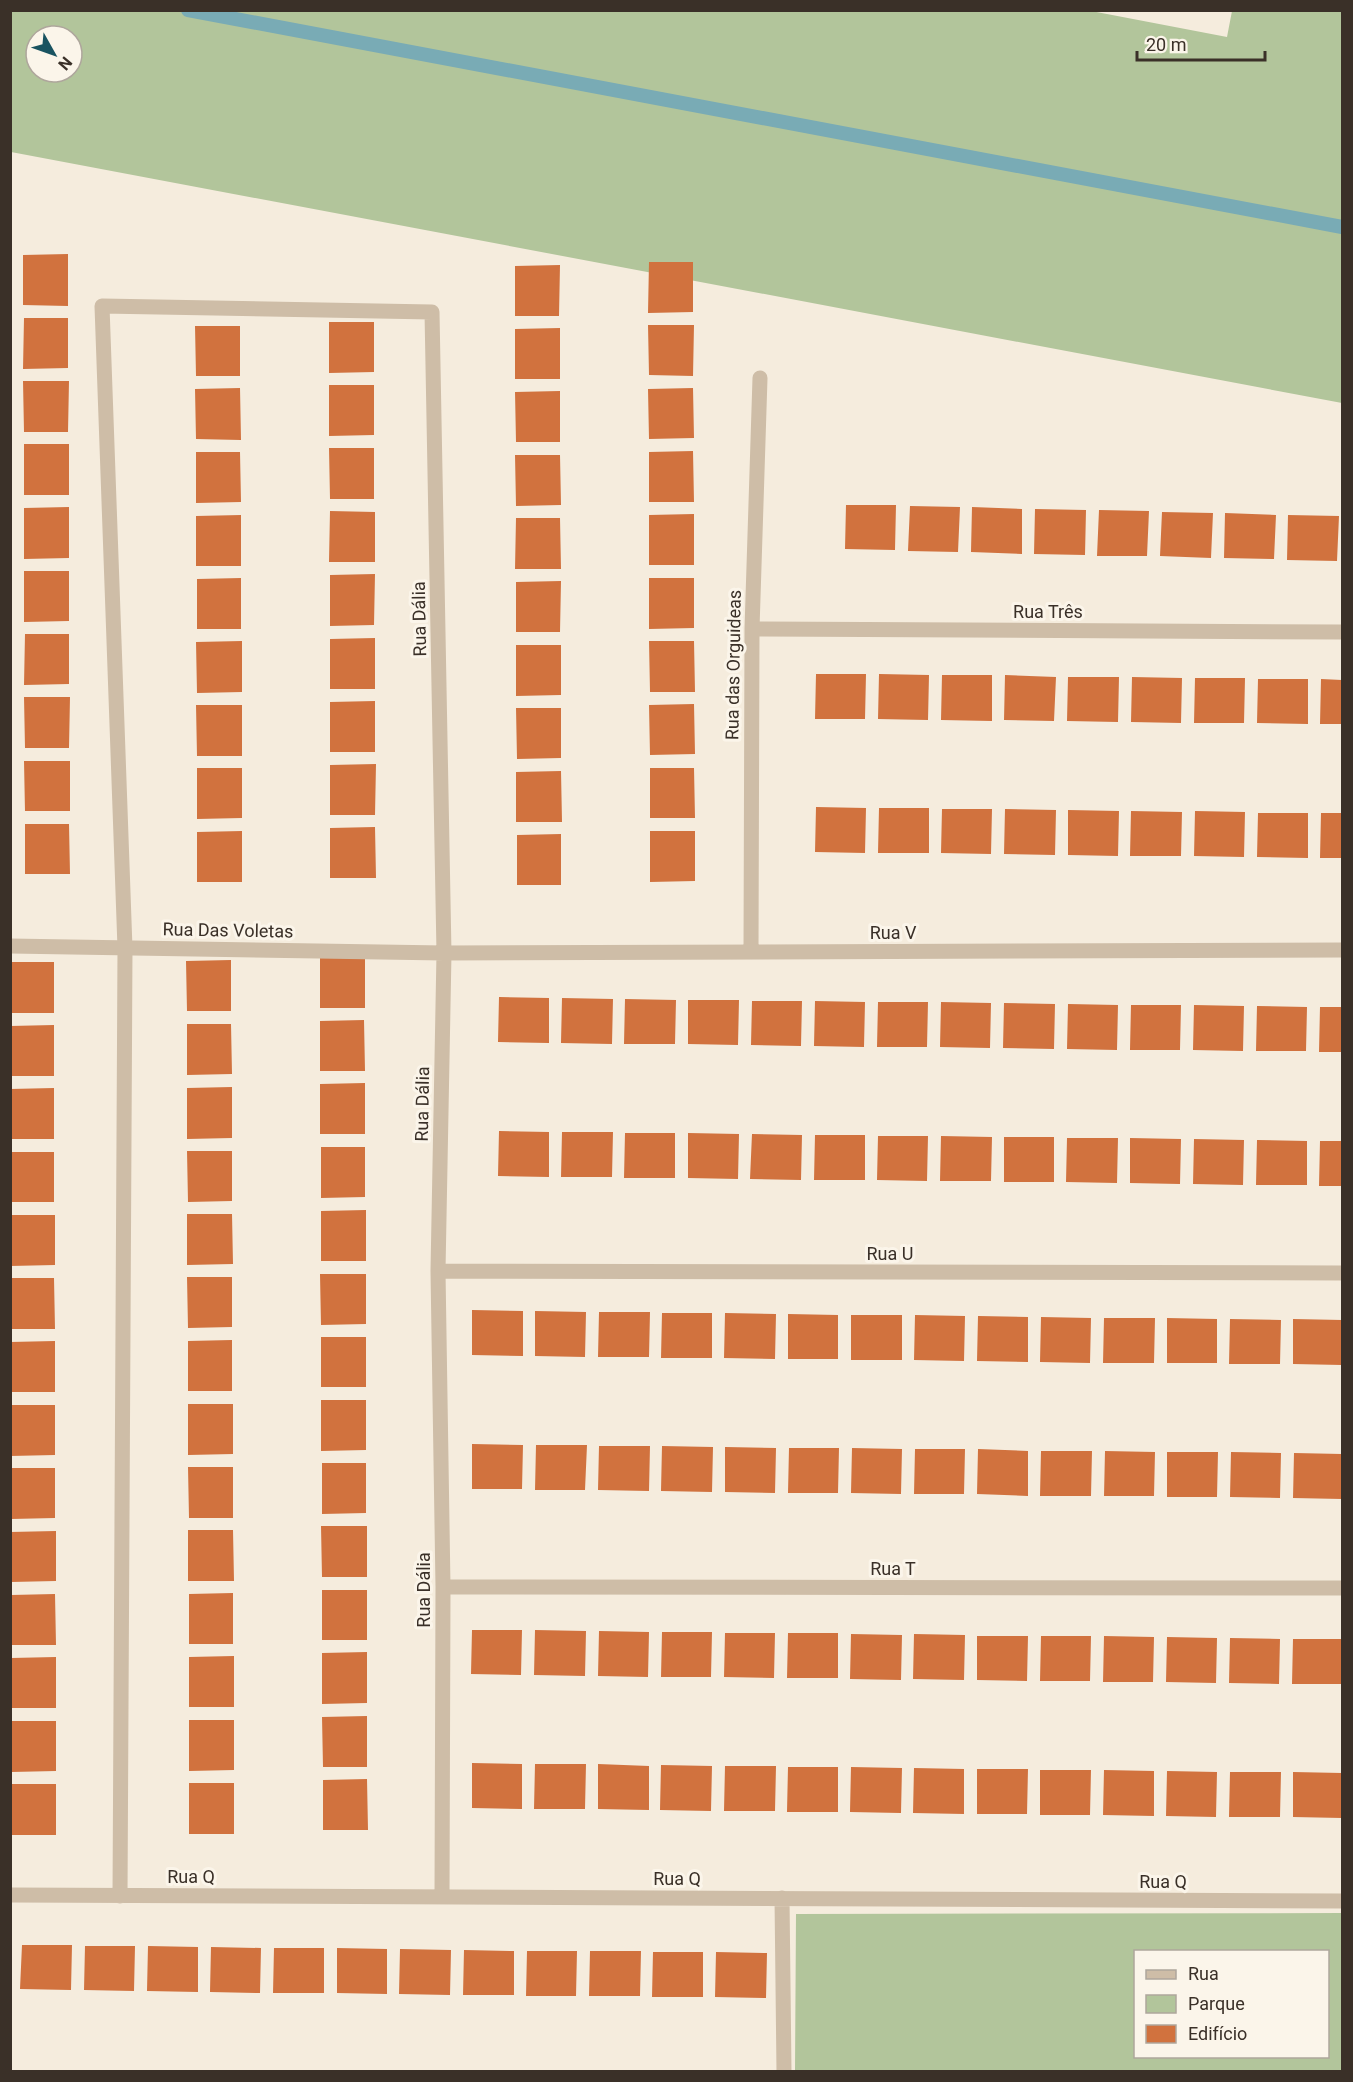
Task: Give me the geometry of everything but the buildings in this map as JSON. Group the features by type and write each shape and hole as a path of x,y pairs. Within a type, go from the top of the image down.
{"street":[{"name":"Rua Dália","path":"125,948 102,306 432,312 444,953 438,1271 443,1587 442,1897"},
{"name":"Rua das Orguideas","path":"751,952 752,630 760,378"},
{"name":"Rua Três","path":"752,630 1342,632"},
{"name":"Rua Das Voletas","path":"10,946 444,953"},
{"path":"120,1896 125,948"},
{"name":"Rua V","path":"444,953 1342,950"},
{"name":"Rua U","path":"438,1271 1342,1273"},
{"name":"Rua T","path":"443,1587 1342,1588"},
{"name":"Rua Q","path":"10,1895 1342,1901"},
{"path":"782,1899 784,2072"}],"green space":[{"path":"1086,10 1227,37 1232,11 1342,11 1342,403 11,152 10,11"},
{"path":"1342,1913 1342,2071 795,2071 796,1914"}],"waterway":[{"path":"188,10 1342,227"}]}
